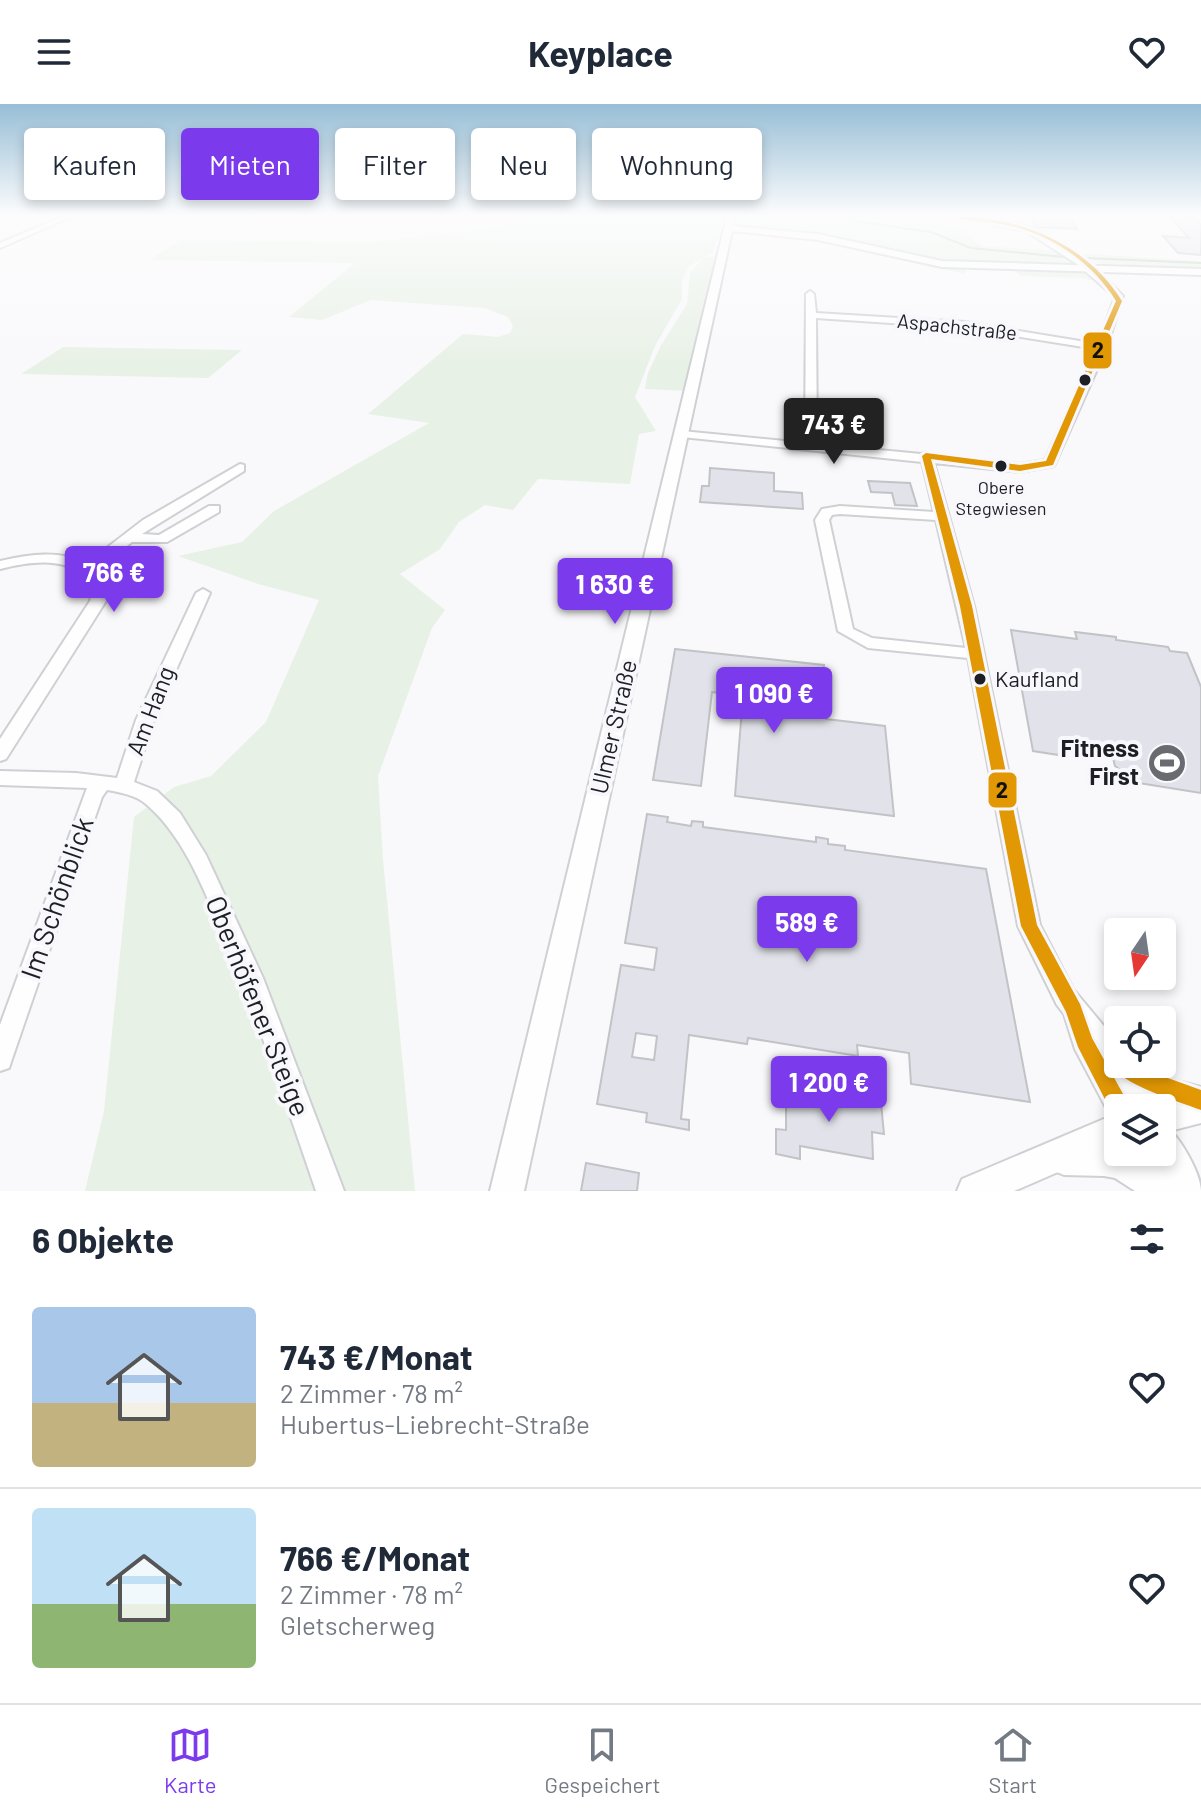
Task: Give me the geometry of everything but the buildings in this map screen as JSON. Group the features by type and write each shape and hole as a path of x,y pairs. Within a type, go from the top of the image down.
{"main road":[{"name":"Ulmer Straße","path":"507,1191 721,267"},
{"path":"1052,267 1201,272"},
{"path":"1176,1113 1201,1107"},
{"path":"974,1191 1104,1135"}],"street":[{"path":"682,434 926,456 1020,468 1050,463 1102,347 1119,296 1088,268"},
{"path":"810,294 811,446"},
{"name":"Aspachstraße","path":"812,315 965,325 1102,347"},
{"path":"678,453 693,442 721,437"},
{"path":"926,456 975,654 1029,926 1074,1010 1084,1041 1112,1094"},
{"path":"90,568 127,538 240,468"},
{"path":"127,538 162,539 214,509"},
{"path":"941,516 840,510 827,512 822,520 846,631 868,643 975,654"},
{"path":"0,565 56,558 90,568 101,581 98,601 0,754"},
{"name":"Am Hang","path":"112,786 203,593"},
{"name":"Oberhöfener Steige","path":"0,778 45,776 112,786 149,796 180,828 229,921 330,1191"},
{"name":"Im Schönblick","path":"0,1059 93,794 112,786"},
{"path":"1074,1010 1104,1045"},
{"path":"1140,1078 1162,1089 1201,1100"},
{"path":"1039,1162 1106,1162 1128,1168 1158,1191"},
{"path":"1176,1163 1192,1191"},
{"path":"1153,1166 1170,1191"}],"shaded area":[{"path":"350,267 689,267 682,281 682,299 655,346 635,397 656,431 639,434 630,484 538,479 513,510 485,505 459,522 440,549 400,574 445,610 432,628 378,776 415,1191 85,1191 104,1111 134,817 174,787 211,776 266,722 319,600 258,584 178,556 242,542 274,511 429,423 368,414 463,334 498,337 510,333 513,326 508,317 484,308 371,300 322,320 289,317"},
{"path":"695,267 716,267 687,391 645,389 648,373 660,347 687,304 690,273"},
{"path":"933,267 1074,270 1089,274 1101,282 1081,278 1021,276 1013,270 967,269 965,274"},
{"path":"1156,267 1201,267 1201,269"},
{"path":"63,347 242,350 208,378 21,374"}],"transit line":[{"name":"2","path":"926,456 1020,468 1050,463 1119,301 1091,267"},
{"name":"2","path":"926,456 966,606 1029,926 1074,1010 1084,1041 1112,1094"},
{"name":"2","path":"1144,1078 1201,1100"}],"place":[{"name":"Obere Stegwiesen","path":"1001,466"},
{"name":"Kaufland","path":"980,679"},
{"name":"Fitness First","path":"1167,763"}]}
